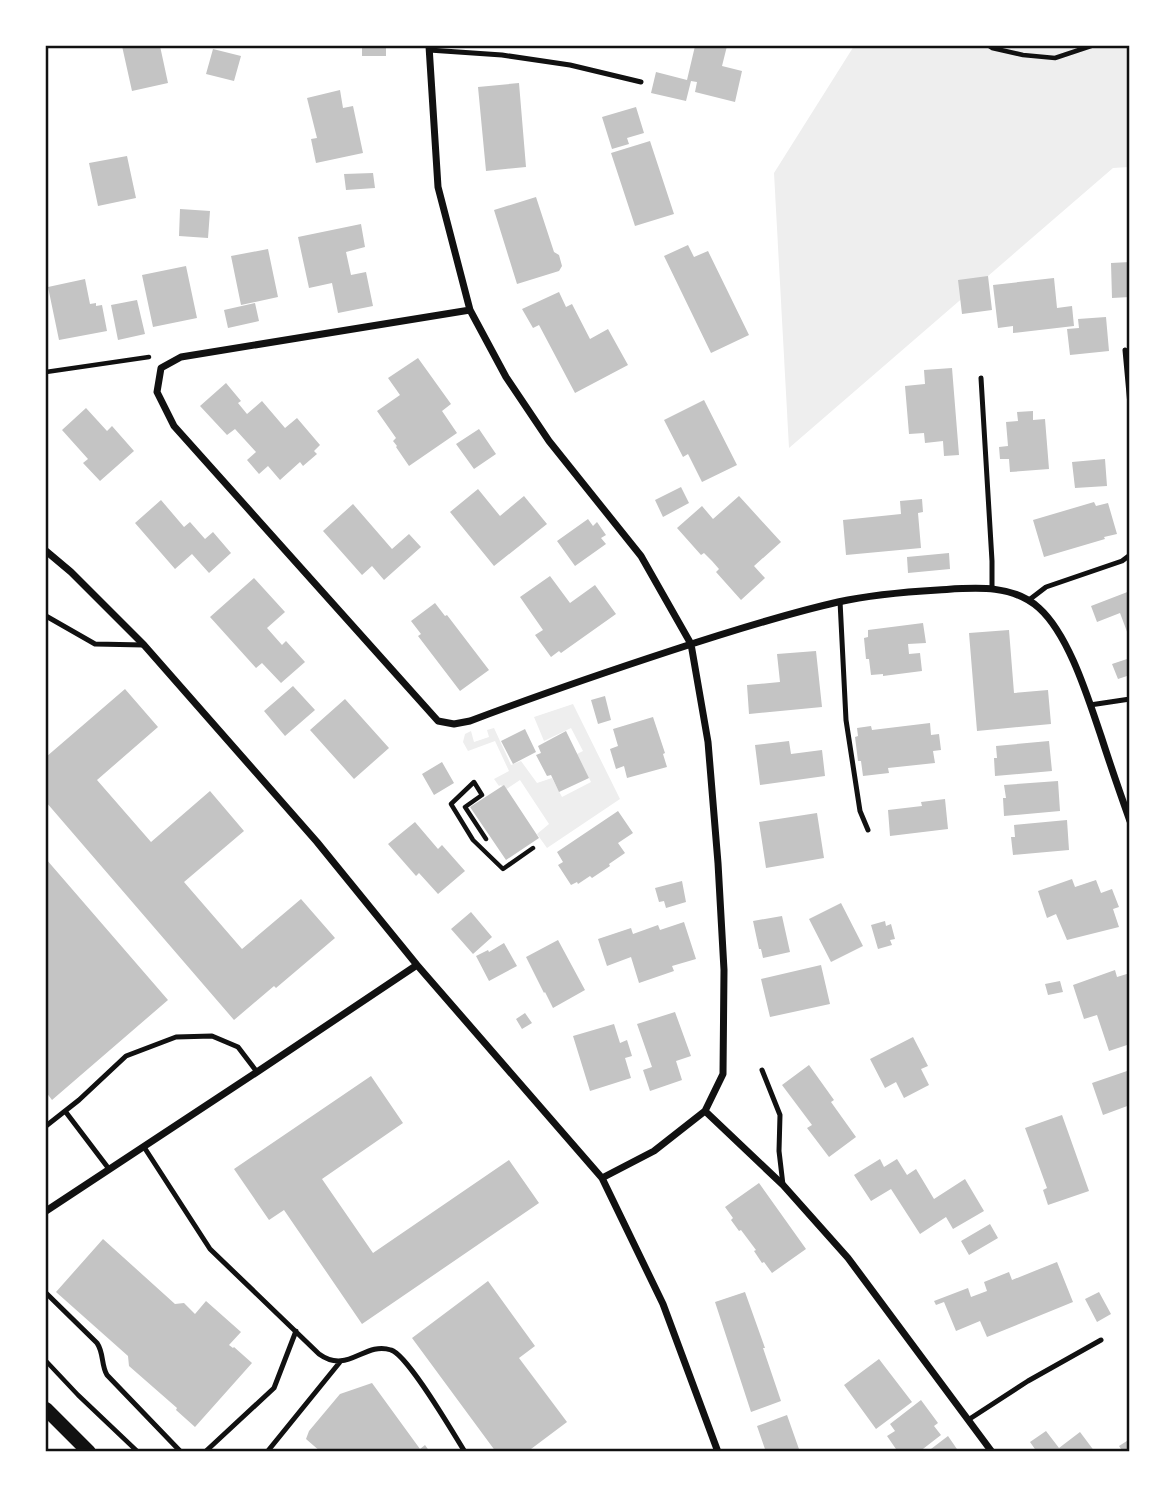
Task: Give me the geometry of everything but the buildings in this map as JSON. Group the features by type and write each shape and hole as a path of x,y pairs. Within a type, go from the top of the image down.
{"main road":[{"path":"46,1409 89,1451"}],"street":[{"path":"429,48 438,187 470,310 506,377 549,441 641,556 691,644 708,742 724,970 723,1074 705,1111 654,1151 602,1178"},
{"path":"470,310 181,357 161,368 157,392 174,426 438,721 454,724 470,720 691,644 840,601 898,593 992,588 1029,600 1041,609 1060,636 1090,705 1129,821"},
{"path":"46,551 71,572 144,645 317,842 417,965 602,1178 663,1304 718,1451"},
{"path":"46,1211 417,965"},
{"path":"705,1111 783,1185 848,1258 992,1451"}],"lane":[{"path":"429,48 570,65 640,82"},
{"path":"1125,350 1129,405"},
{"path":"981,378 992,588"},
{"path":"1029,600 1046,587 1122,561 1129,555"},
{"path":"840,601 846,720 860,811 868,830"},
{"path":"46,616 95,644 144,645"},
{"path":"1090,705 1129,699"},
{"path":"46,1126 79,1100 126,1056 176,1037 212,1037 238,1047 257,1072"},
{"path":"762,1070 780,1115 779,1152 783,1185"},
{"path":"65,1111 109,1169"},
{"path":"144,1146 211,1249 296,1331 325,1358 340,1362 382,1349 398,1354 410,1367 465,1451"},
{"path":"46,1293 97,1343 107,1375 181,1451"},
{"path":"205,1451 274,1388 296,1331"},
{"path":"968,1420 1028,1381 1101,1340"},
{"path":"267,1451 340,1362"}],"path":[{"path":"989,46 1023,55 1055,58 1091,46"},
{"path":"46,372 149,357 161,368"},
{"path":"486,839 464,807 482,795 474,782 451,804 473,840 503,869 533,848"},
{"path":"46,1361 138,1451"}],"shaded area":[{"path":"854,46 1129,46 1129,167 1113,168 789,448 774,173"},
{"path":"573,704 620,799 547,848 537,834 549,824 520,780 505,790 494,779 509,771 495,741 468,751 463,742 465,734 471,731 474,742 489,737 487,730 494,728 511,765 521,761 537,783 552,778 562,797 591,782 577,754 583,751 571,728 544,741 534,717"}]}
